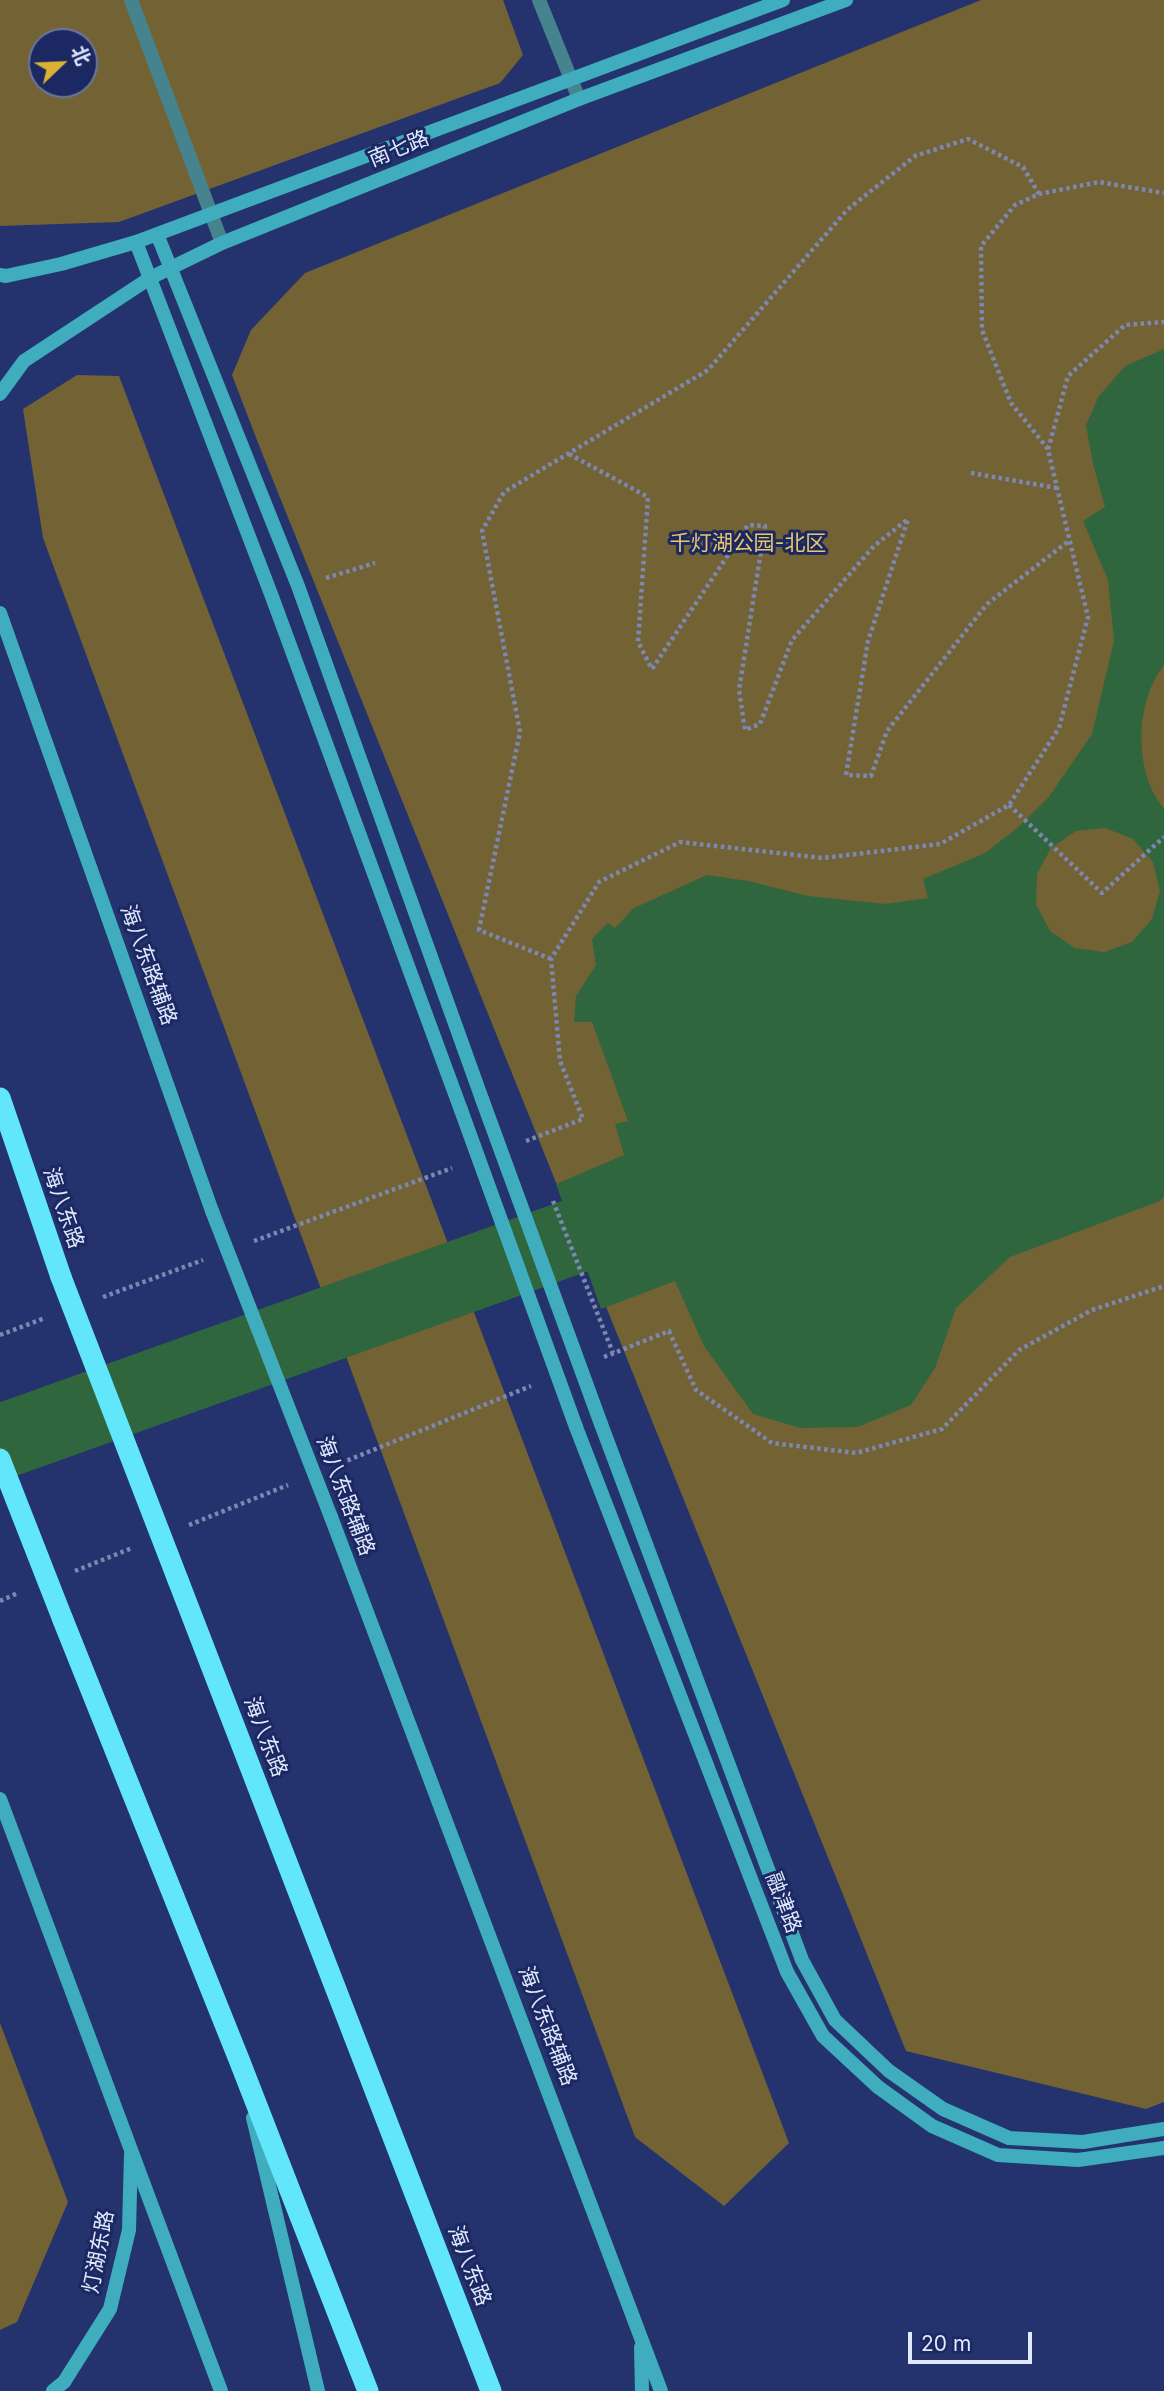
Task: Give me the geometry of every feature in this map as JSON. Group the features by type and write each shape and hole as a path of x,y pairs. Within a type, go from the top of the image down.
{"highway":[{"name":"海八东路","path":"0,1098 61,1277 491,2391"},
{"path":"0,1459 368,2391"}],"street":[{"name":"南七路","path":"0,275 61,264 136,242 783,0"},
{"name":"南七路","path":"0,394 24,361 150,278 222,243 579,99 846,0"},
{"name":"融津路","path":"157,234 298,586 601,1424 802,1960 835,2020 889,2071 943,2109 1009,2138 1083,2142 1164,2129"},
{"name":"融津路","path":"136,242 271,594 576,1427 787,1972 823,2036 878,2087 932,2126 998,2155 1078,2160 1164,2148"},
{"name":"海八东路辅路","path":"0,613 212,1211 331,1517 661,2391"},
{"path":"0,1799 221,2391"},
{"path":"240,2062 318,2391"},
{"name":"灯湖东路","path":"53,2391 64,2382 110,2309 129,2230 131,2146"},
{"path":"640,2334 642,2391"}],"lane":[{"path":"131,0 222,243"},
{"path":"539,0 579,99"}],"path":[{"path":"551,958 479,930 520,732 482,531 504,492 708,370 847,210 915,156 968,139 1023,167 1039,194"},
{"path":"516,1144 583,1119 560,1061 551,958 598,882 680,842 823,858 940,844 1009,805 1059,728 1088,617 1048,450 1011,403 982,330 981,246 1015,205 1039,194 1099,182 1164,193"},
{"path":"1048,450 1068,376 1125,325 1164,322"},
{"path":"569,454 648,496 638,642 652,669 748,525 765,526 739,691 745,730 760,724 792,640 874,546 908,519 868,641 846,775 871,776 887,731 986,604 1070,541"},
{"path":"971,473 1057,488"},
{"path":"1009,805 1102,893 1164,837"},
{"path":"245,1244 465,1163"},
{"path":"551,1194 612,1352"},
{"path":"90,1301 206,1259"},
{"path":"670,1331 696,1390 772,1443 856,1453 942,1429 1019,1350 1092,1310 1164,1286"},
{"path":"0,1335 52,1316"}],"green space":[{"path":"0,0 503,0 523,55 500,83 119,222 0,226"},
{"name":"千灯湖公园-北区","path":"981,0 1164,0 1164,2102 1146,2109 906,2051 232,375 251,330 305,273"},
{"path":"77,375 119,376 789,2143 724,2206 635,2137 43,538 23,409"},
{"path":"0,2023 68,2202 17,2322 0,2330"}],"shaded area":[{"path":"1164,349 1164,665 1155,678 1144,709 1141,743 1153,793 1164,809 1164,1197 1160,1201 1010,1257 956,1308 935,1368 911,1405 858,1427 800,1428 753,1414 704,1346 675,1281 601,1309 556,1184 624,1155 615,1124 628,1121 592,1022 574,1022 576,996 596,965 592,939 608,923 615,928 634,908 707,875 748,881 808,896 885,904 928,898 923,879 985,853 1016,829 1048,798 1092,734 1114,641 1108,580 1083,521 1105,507 1086,425 1099,396 1125,366","holes":["1105,828 1133,839 1153,862 1160,891 1152,919 1132,942 1104,952 1075,948 1050,931 1036,904 1037,874 1051,848 1076,831"]}],"waterway":[{"path":"0,1442 673,1201"}]}
